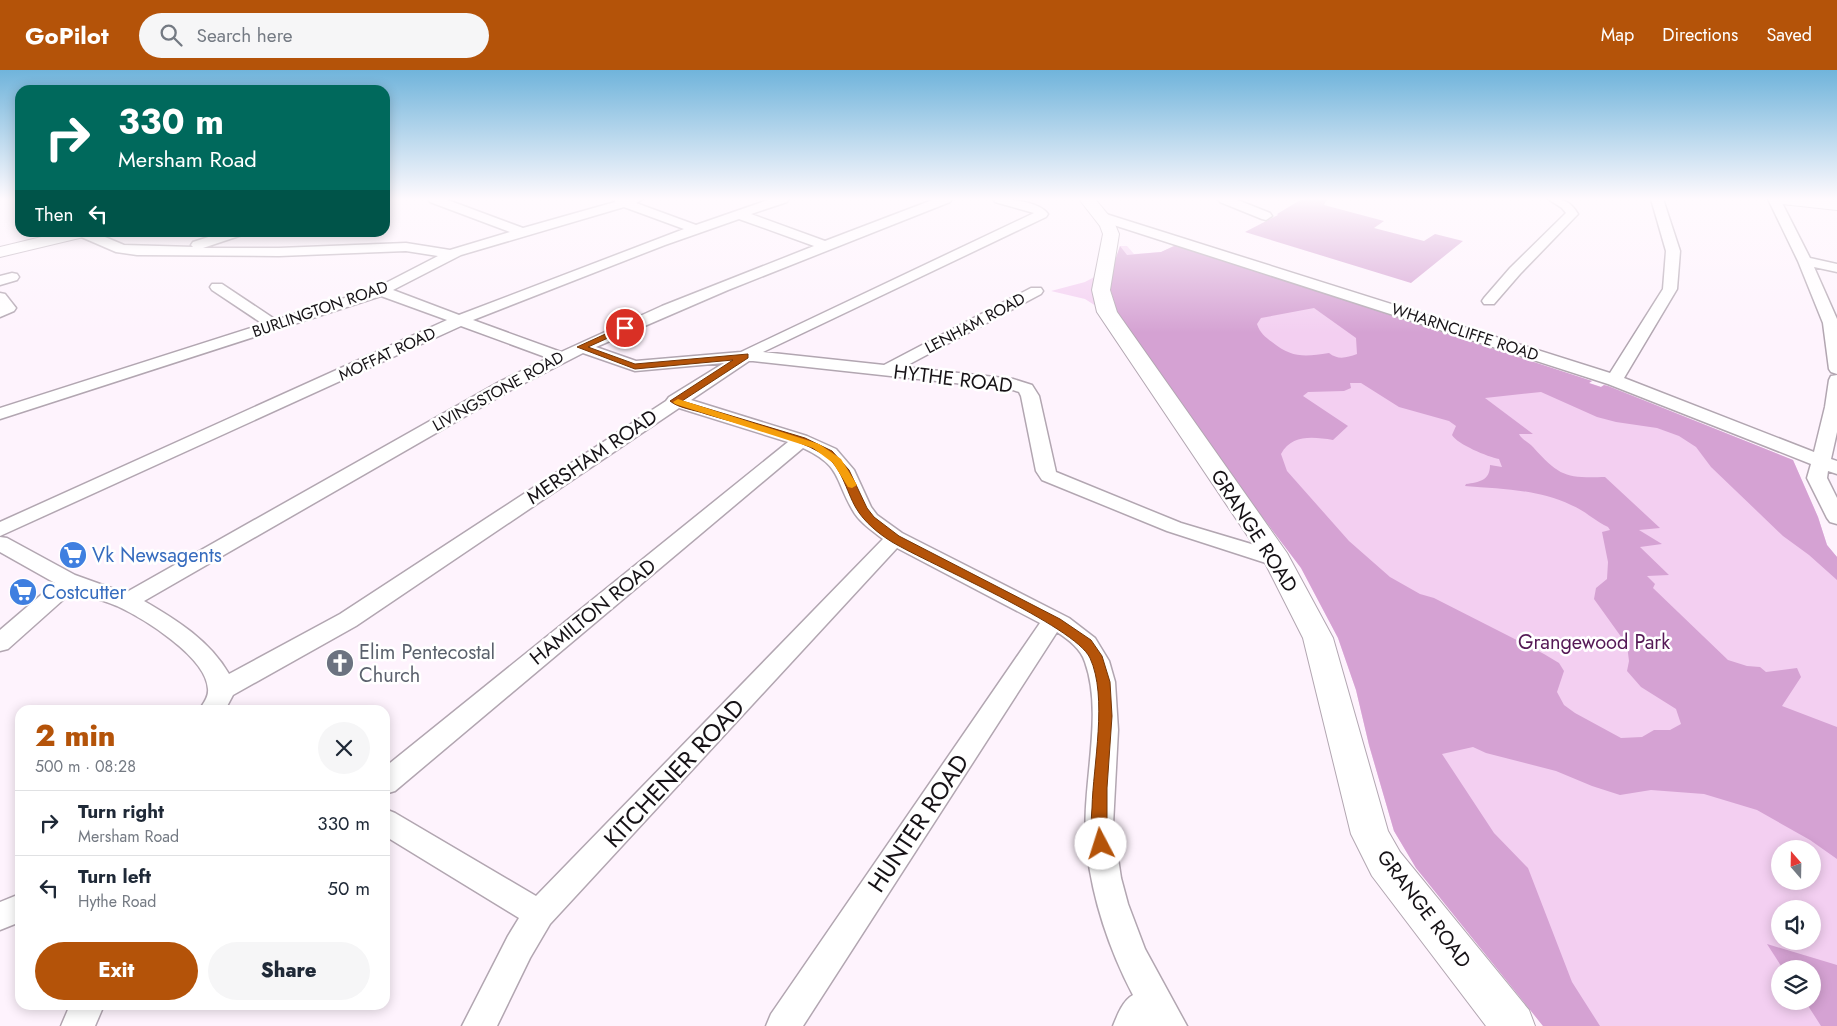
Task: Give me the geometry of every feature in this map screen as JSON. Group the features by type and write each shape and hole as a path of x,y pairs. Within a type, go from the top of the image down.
{"main road":[{"path":"0,252 37,244"},
{"name":"GRANGE ROAD","path":"1105,244 1101,290 1107,312 1277,559 1318,638 1370,834 1386,864 1513,1026"}],"street":[{"path":"110,244 126,250 176,252 287,252 406,247 453,254"},
{"path":"176,252 202,244"},
{"name":"BURLINGTON ROAD","path":"0,414 381,290 453,254 488,244"},
{"name":"MOFFAT ROAD","path":"0,530 461,320 656,244"},
{"path":"819,244 826,246"},
{"name":"LIVINGSTONE ROAD","path":"126,602 505,386 560,357 655,314 832,244"},
{"name":"MERSHAM ROAD","path":"217,700 348,620 744,356 980,244"},
{"name":"WHARNCLIFFE ROAD","path":"1188,244 1614,380 1697,411 1829,465"},
{"path":"1489,301 1543,244"},
{"path":"1614,380 1670,289 1673,250 1671,244"},
{"path":"1796,244 1819,297 1834,324 1837,369"},
{"path":"1805,261 1837,268"},
{"path":"217,286 274,325"},
{"path":"381,290 560,357"},
{"name":"LENHAM ROAD","path":"888,370 1036,291"},
{"path":"0,297 9,308 0,314"},
{"path":"1819,297 1837,300"},
{"name":"HYTHE ROAD","path":"581,347 635,366 744,356 1013,384 1026,389 1030,396 1046,471 1049,476 1174,527 1277,559"},
{"path":"1837,380 1829,465 1817,478 1837,518"},
{"path":"675,401 816,446 837,461 848,476 862,509 870,519 895,538 1055,622 1086,644 1096,656 1103,682 1105,716 1099,825 1104,863 1112,900 1123,934 1162,1015"},
{"name":"HAMILTON ROAD","path":"390,779 801,440"},
{"name":"KITCHENER ROAD","path":"479,1026 519,947 539,914 895,538"},
{"path":"0,543 69,582 126,602 170,626 189,640 217,676 217,700"},
{"path":"0,643 69,582"},
{"name":"HUNTER ROAD","path":"783,1026 1043,635 1055,622"},
{"path":"390,824 539,914"},
{"path":"0,916 15,910"},
{"path":"1130,1026 1141,1008 1162,1015"},
{"path":"78,1026 85,1010"}],"green space":[{"name":"Grangewood Park","path":"1120,246 1127,246 1134,254 1161,252 1168,249 1592,381 1589,383 1601,387 1604,385 1608,386 1793,460 1818,517 1827,545 1837,557 1837,1026 1543,1026 1416,868 1394,831 1369,745 1356,690 1338,638 1301,568 1119,322 1108,281"},
{"path":"1098,275 1096,306 1085,299 1051,291 1085,282"}],"shaded area":[{"path":"1283,244 1460,244 1411,283"},
{"path":"1176,245 1592,381 1589,383 1601,387 1604,385 1608,386 1793,460 1818,517 1827,545 1837,557 1837,580 1809,555 1783,536 1711,467 1696,447 1679,436 1657,428 1597,417 1541,392 1485,398 1533,434 1519,434 1557,470 1572,476 1605,477 1660,528 1639,530 1662,544 1640,547 1669,575 1647,576 1655,584 1653,588 1728,660 1747,666 1760,667 1766,672 1797,668 1801,677 1782,706 1837,727 1837,859 1821,848 1821,840 1810,840 1757,810 1704,794 1651,790 1620,795 1556,771 1486,753 1473,747 1442,754 1494,833 1528,868 1572,982 1600,1026 1543,1026 1416,868 1394,831 1369,745 1356,690 1338,638 1301,568 1124,335 1108,281 1120,246 1127,255 1161,252","holes":["1314,308 1356,338 1357,354 1349,357 1336,357 1329,353 1299,355 1292,354 1279,347 1261,332 1257,324 1261,318","1350,383 1361,383 1399,407 1449,421 1456,426 1452,435 1455,439 1481,453 1499,459 1502,467 1490,465 1486,478 1466,484 1465,486 1506,489 1545,496 1576,507 1608,527 1610,530 1602,532 1608,562 1607,579 1596,588 1594,599 1627,645 1629,661 1627,671 1641,687 1676,709 1681,724 1670,730 1654,730 1642,737 1621,738 1575,713 1564,705 1557,692 1564,671 1559,663 1434,598 1420,594 1390,577 1349,541 1287,471 1281,454 1291,443 1304,438 1333,440 1348,426 1303,396 1308,392 1344,391 1351,388"]},
{"path":"1767,944 1771,945 1771,950 1787,950 1820,960 1777,960"},
{"path":"1821,960 1837,965 1837,1026 1821,1026 1811,1010 1821,1010"}],"slow traffic":[{"path":"678,402 816,446 837,461 852,485"}],"place":[{"name":"Vk Newsagents","path":"73,555"},
{"name":"Costcutter","path":"23,592"},
{"name":"Elim Pentecostal Church","path":"340,663"}],"route":[{"path":"625,328 581,347 635,366 744,356 675,401 801,440 828,453 844,470 862,509 880,527 895,538 1071,631 1086,644 1096,656 1103,682 1105,716 1100,788 1099,825 1101,844"}]}
